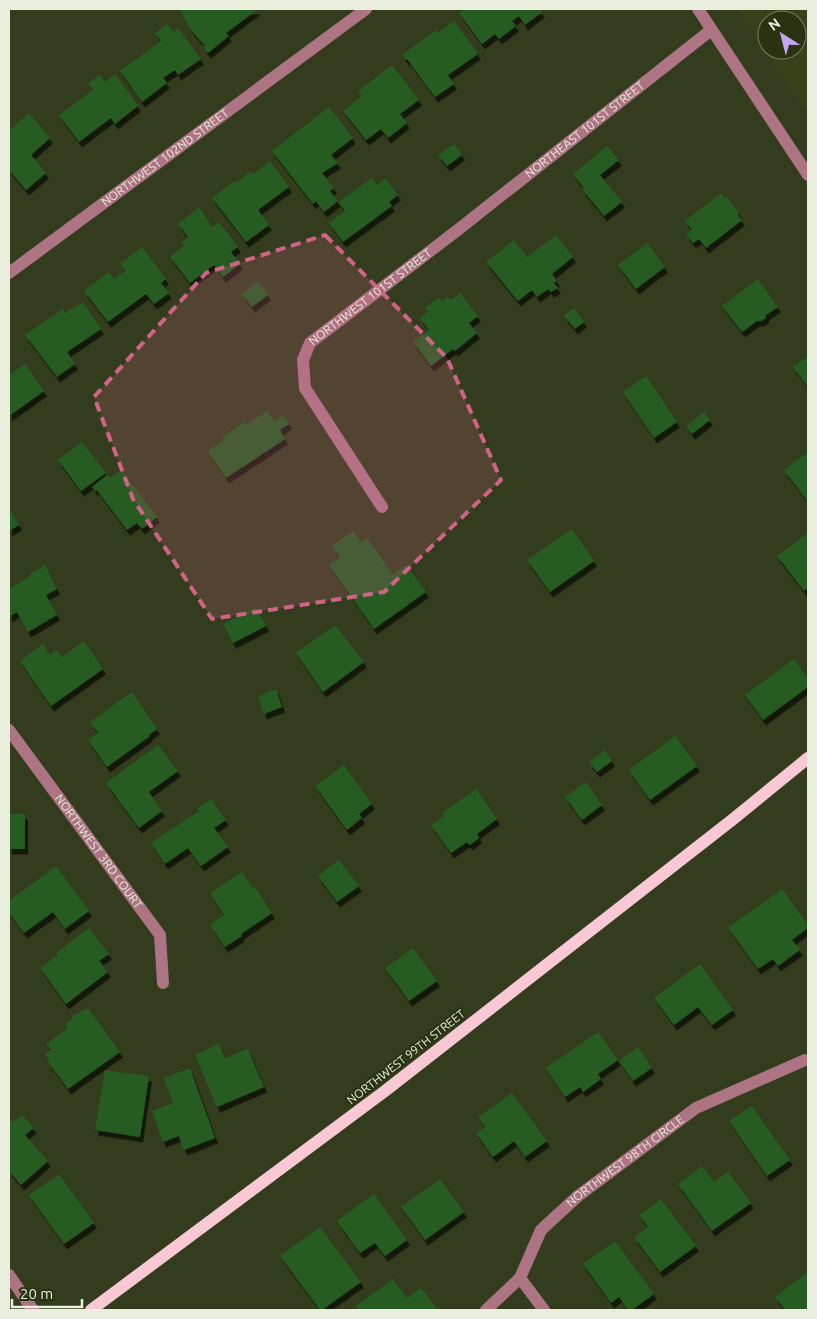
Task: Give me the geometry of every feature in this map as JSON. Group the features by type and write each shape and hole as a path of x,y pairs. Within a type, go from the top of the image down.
{"main road":[{"name":"NORTHWEST 99TH STREET","path":"91,1310 385,1091 732,820 808,758"}],"street":[{"name":"NORTHWEST 102ND STREET","path":"9,273 366,9"},
{"path":"698,9 808,175"},
{"name":"NORTHEAST 101ST STREET","path":"459,229 712,30"},
{"name":"NORTHWEST 101ST STREET","path":"382,507 305,388 303,360 310,343 459,229"},
{"name":"NORTHWEST 3RD COURT","path":"9,730 160,935 163,984"},
{"name":"NORTHWEST 98TH CIRCLE","path":"486,1310 520,1278 541,1230 578,1196 696,1108 805,1060"},
{"path":"9,1274 33,1310"},
{"path":"520,1278 544,1310"}],"highlighted area":[{"path":"325,235 447,358 501,480 384,592 212,619 133,499 94,397 206,273"}],"shaded area":[{"path":"738,9 808,9 808,115 772,60 807,60 807,10 757,10 757,38"}],"building":[{"path":"179,9 258,9 226,33 229,36 208,53 203,47 205,46 191,30"},
{"path":"465,9 540,9 542,12 525,25 519,16 512,21 516,26 499,39 495,34 482,44 459,13"},
{"path":"454,21 478,54 448,75 454,84 435,97 402,55 436,30 438,33"},
{"path":"167,24 174,32 178,28 201,59 178,75 175,70 163,78 167,83 142,102 120,71 161,41 155,33"},
{"path":"392,65 419,100 400,114 407,123 388,138 381,129 366,140 343,111 362,96 358,91"},
{"path":"115,74 138,106 115,124 111,118 79,142 59,115 93,90 88,83 100,75 105,82"},
{"path":"329,107 353,138 331,155 338,163 322,173 334,188 330,191 338,201 324,212 316,201 313,204 272,151"},
{"path":"29,113 50,138 31,155 46,173 26,190 9,170 9,131"},
{"path":"454,144 462,155 447,166 438,155"},
{"path":"607,146 619,160 600,175 622,202 604,216 582,189 584,188 573,174"},
{"path":"270,161 289,187 258,210 269,225 246,242 212,198 236,180 237,182 251,171 253,174"},
{"path":"372,178 377,185 385,178 398,195 389,202 392,206 343,242 329,223 345,211 338,202"},
{"path":"721,193 724,198 726,196 742,220 706,248 699,239 693,243 686,234 692,230 685,221"},
{"path":"199,207 212,227 219,222 238,247 231,252 240,264 223,277 214,265 190,283 170,257 184,246 181,243 188,237 178,224"},
{"path":"556,235 573,257 552,274 557,281 554,283 558,288 551,292 548,289 537,297 532,290 518,301 486,262 514,240 527,257"},
{"path":"647,243 665,267 636,289 618,265"},
{"path":"142,247 166,279 161,283 169,293 154,304 146,294 108,322 84,291 109,272 114,279 125,271 120,264"},
{"path":"758,279 778,307 766,315 766,318 757,321 742,332 722,306"},
{"path":"258,282 268,295 252,307 242,294"},
{"path":"460,293 478,316 469,323 477,333 455,351 453,349 431,366 413,342 429,330 420,318 428,311 425,308 439,297 442,301 447,297 451,300"},
{"path":"83,302 101,329 67,352 75,364 57,377 25,335 63,309 65,313"},
{"path":"574,308 584,322 575,329 564,316"},
{"path":"808,356 808,387 793,367"},
{"path":"25,364 44,391 9,416 9,375"},
{"path":"646,376 677,422 654,438 623,392"},
{"path":"267,411 274,421 283,415 289,424 280,430 285,439 226,478 208,451 224,440 222,437 244,422 246,425"},
{"path":"704,412 710,420 692,434 686,426"},
{"path":"82,442 106,473 81,491 58,460"},
{"path":"808,452 808,502 784,470"},
{"path":"121,470 157,517 142,529 137,523 127,530 96,489 94,490 92,487 107,475 110,478"},
{"path":"9,508 19,525 9,531"},
{"path":"572,529 594,561 550,592 527,560"},
{"path":"353,531 361,542 367,538 393,575 406,565 426,592 374,629 329,565 340,558 332,546"},
{"path":"808,533 808,588 804,591 777,556"},
{"path":"45,565 57,589 46,595 57,615 28,632 17,612 9,617 9,589"},
{"path":"256,607 266,626 233,643 223,624"},
{"path":"335,625 364,662 323,692 296,653"},
{"path":"84,641 103,669 51,706 20,661 43,644 50,655 57,650 62,657"},
{"path":"794,659 808,679 808,687 763,720 745,695"},
{"path":"276,689 282,707 264,714 258,696"},
{"path":"132,692 157,729 107,767 88,740 98,733 90,722"},
{"path":"675,736 697,766 650,800 629,770"},
{"path":"158,745 178,771 149,792 162,811 139,828 106,783"},
{"path":"605,750 612,761 597,772 589,762"},
{"path":"344,765 372,804 359,814 362,818 347,830 315,786"},
{"path":"586,782 602,805 582,820 565,797"},
{"path":"476,789 497,819 477,834 479,838 470,845 467,842 451,853 431,825 444,816 442,813"},
{"path":"211,799 226,820 214,828 228,847 201,866 188,848 165,864 151,843 199,811 197,809"},
{"path":"9,814 25,814 25,849 9,849"},
{"path":"339,860 359,886 337,902 318,876"},
{"path":"56,866 89,911 65,929 53,912 24,933 9,912 9,901"},
{"path":"242,872 253,888 255,887 272,913 225,947 210,925 224,915 210,893"},
{"path":"782,889 808,925 808,928 792,940 800,950 778,966 773,959 758,969 728,928"},
{"path":"89,928 109,954 99,961 108,972 66,1004 40,968 58,955 56,953"},
{"path":"413,948 437,981 409,1001 385,968"},
{"path":"700,964 733,1010 712,1025 698,1007 674,1025 654,998"},
{"path":"88,1008 120,1052 68,1089 48,1062 45,1054 51,1050 46,1044 68,1028 65,1024 72,1019 72,1016"},
{"path":"598,1032 618,1060 598,1074 601,1079 583,1092 580,1087 565,1097 546,1068"},
{"path":"219,1044 225,1058 248,1049 264,1087 217,1107 195,1055"},
{"path":"638,1047 652,1068 633,1081 619,1061"},
{"path":"190,1068 215,1138 184,1150 179,1136 163,1142 152,1111 173,1103 164,1078"},
{"path":"105,1070 149,1076 140,1137 95,1130"},
{"path":"512,1093 547,1141 525,1157 514,1141 493,1157 476,1133 485,1127 478,1117"},
{"path":"752,1106 790,1160 767,1176 729,1121"},
{"path":"22,1115 34,1128 25,1135 48,1161 21,1185 9,1171 9,1117 13,1122"},
{"path":"702,1166 714,1182 728,1172 751,1203 712,1231 678,1184"},
{"path":"59,1174 94,1223 64,1244 29,1195"},
{"path":"440,1179 464,1212 425,1240 401,1207"},
{"path":"374,1194 407,1240 385,1256 375,1243 360,1253 337,1221"},
{"path":"661,1199 696,1246 660,1272 634,1237 648,1227 639,1215"},
{"path":"320,1227 361,1282 322,1310 320,1310 280,1256"},
{"path":"615,1241 654,1294 632,1310 628,1310 619,1297 611,1303 583,1264"},
{"path":"808,1272 808,1310 785,1310 775,1297"},
{"path":"393,1279 407,1298 421,1288 438,1310 359,1310 356,1306"}]}
